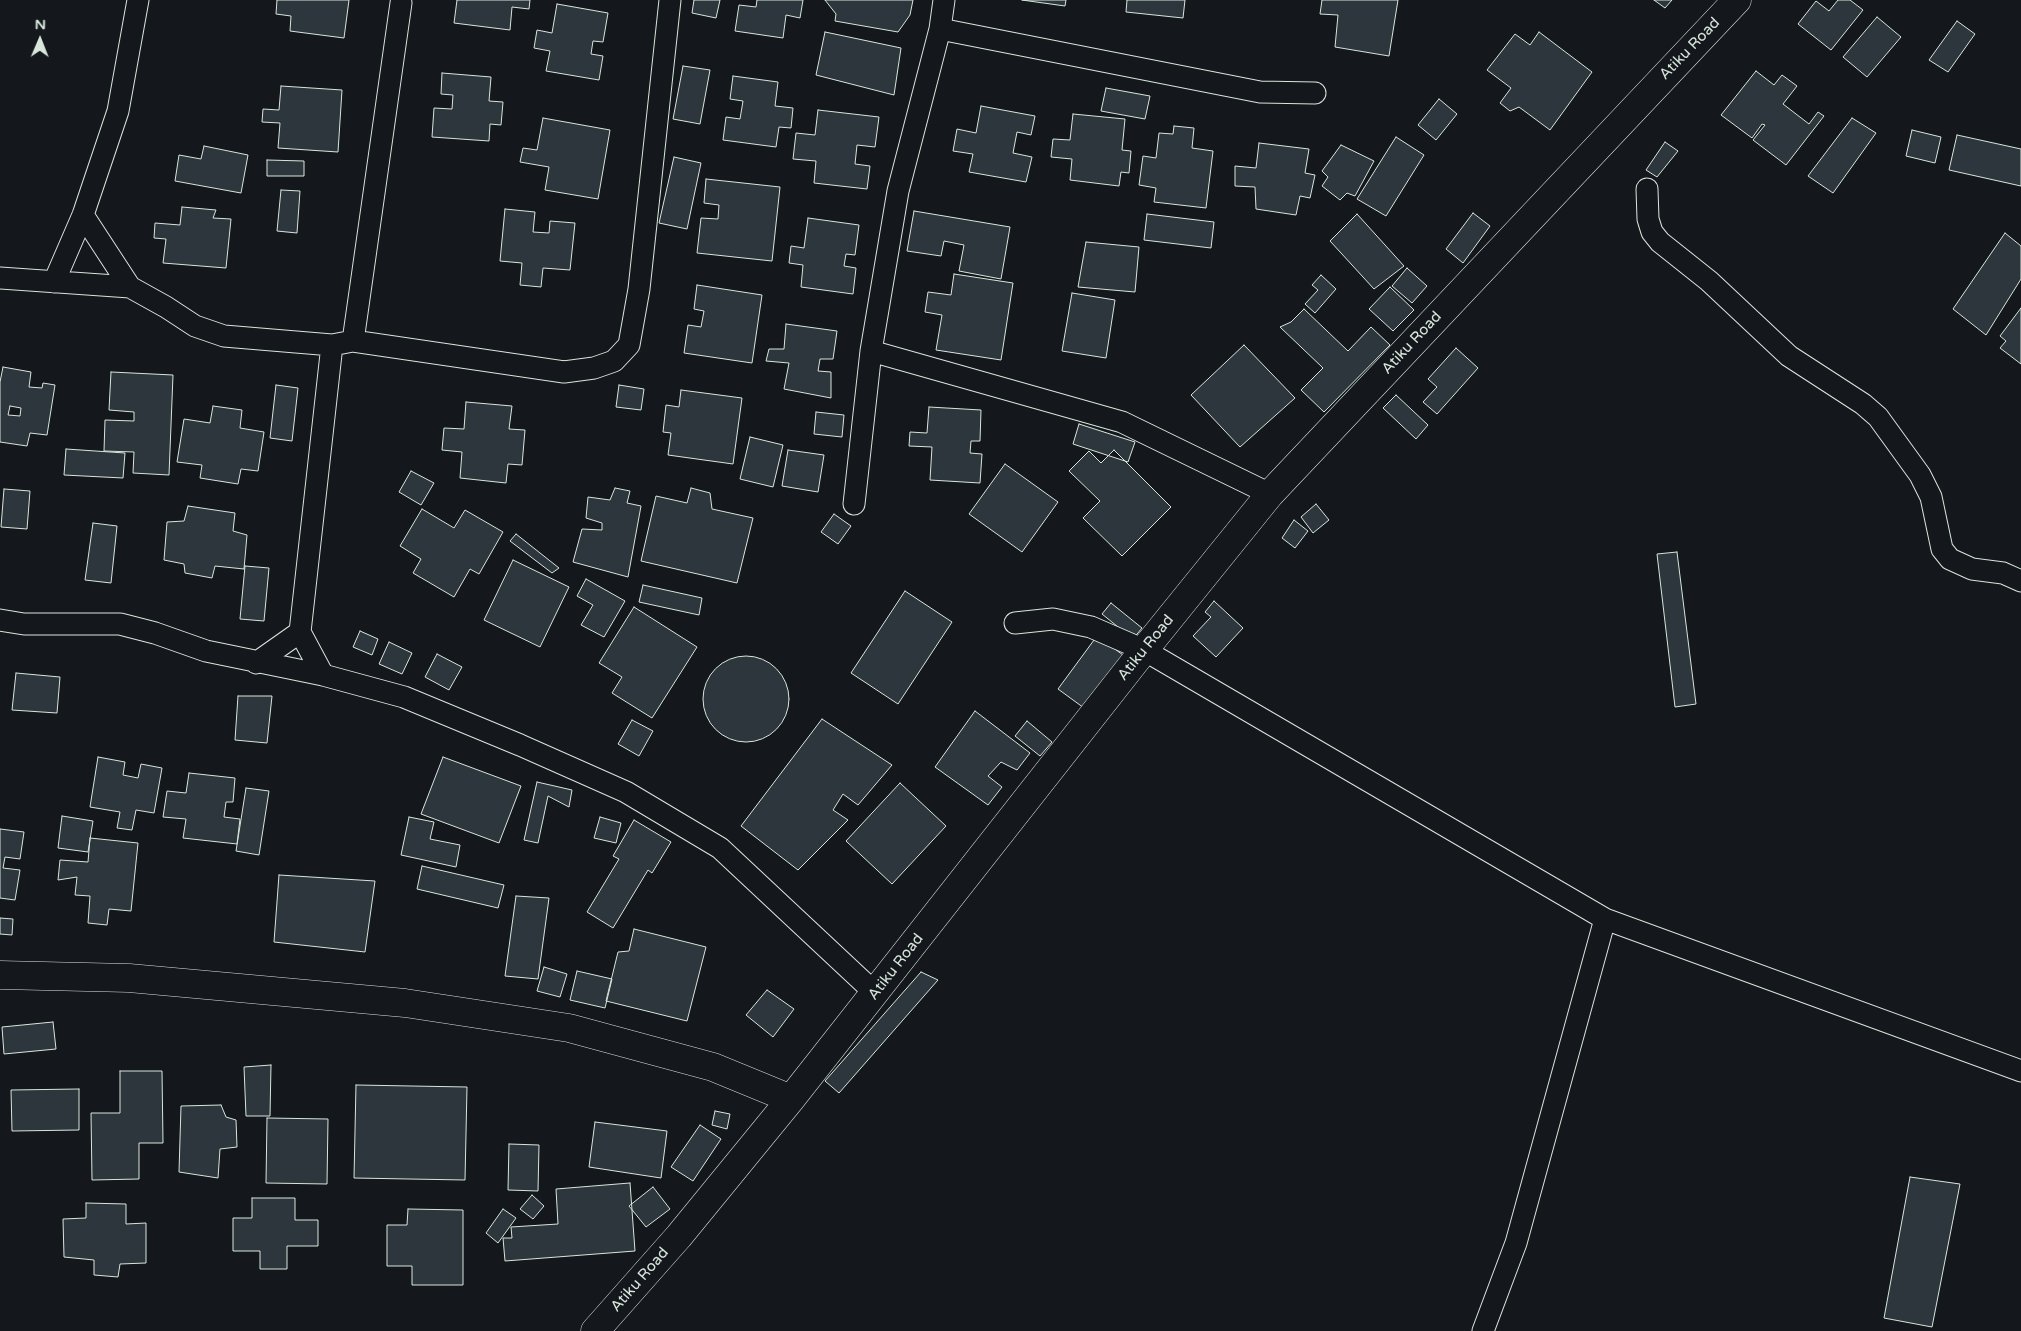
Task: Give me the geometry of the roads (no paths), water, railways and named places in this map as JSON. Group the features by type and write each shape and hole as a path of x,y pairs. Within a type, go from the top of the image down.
{"street":[{"path":"54,282 82,215 118,111 138,0"},
{"path":"0,278 130,288 166,307 195,326 224,336 332,345 353,341 564,372 594,368 614,362 628,345 639,289 670,0"},
{"path":"854,504 871,350 898,191 940,28 944,0"},
{"name":"Atiku Road","path":"595,1331 679,1236 791,1099 1144,650 1270,494 1737,0"},
{"path":"353,341 401,2"},
{"path":"940,28 1260,92 1315,92"},
{"path":"1647,189 1648,220 1652,232 1660,242 1709,281 1790,356 1864,404 1878,418 1920,475 1931,498 1942,548 1950,559 1972,569 2003,573 2021,580"},
{"path":"82,215 130,288"},
{"path":"322,675 300,632 332,345"},
{"path":"871,350 1122,422 1270,494"},
{"path":"1015,623 1053,619 1091,627 1144,650 1604,919 2021,1071"},
{"path":"0,620 24,624 120,624 256,663 322,675 404,697 626,792 720,848 875,994"},
{"path":"256,663 300,632"},
{"path":"1484,1331 1516,1243 1604,919"},
{"path":"0,975 139,979 406,1003 569,1028 713,1067 791,1099"}]}
